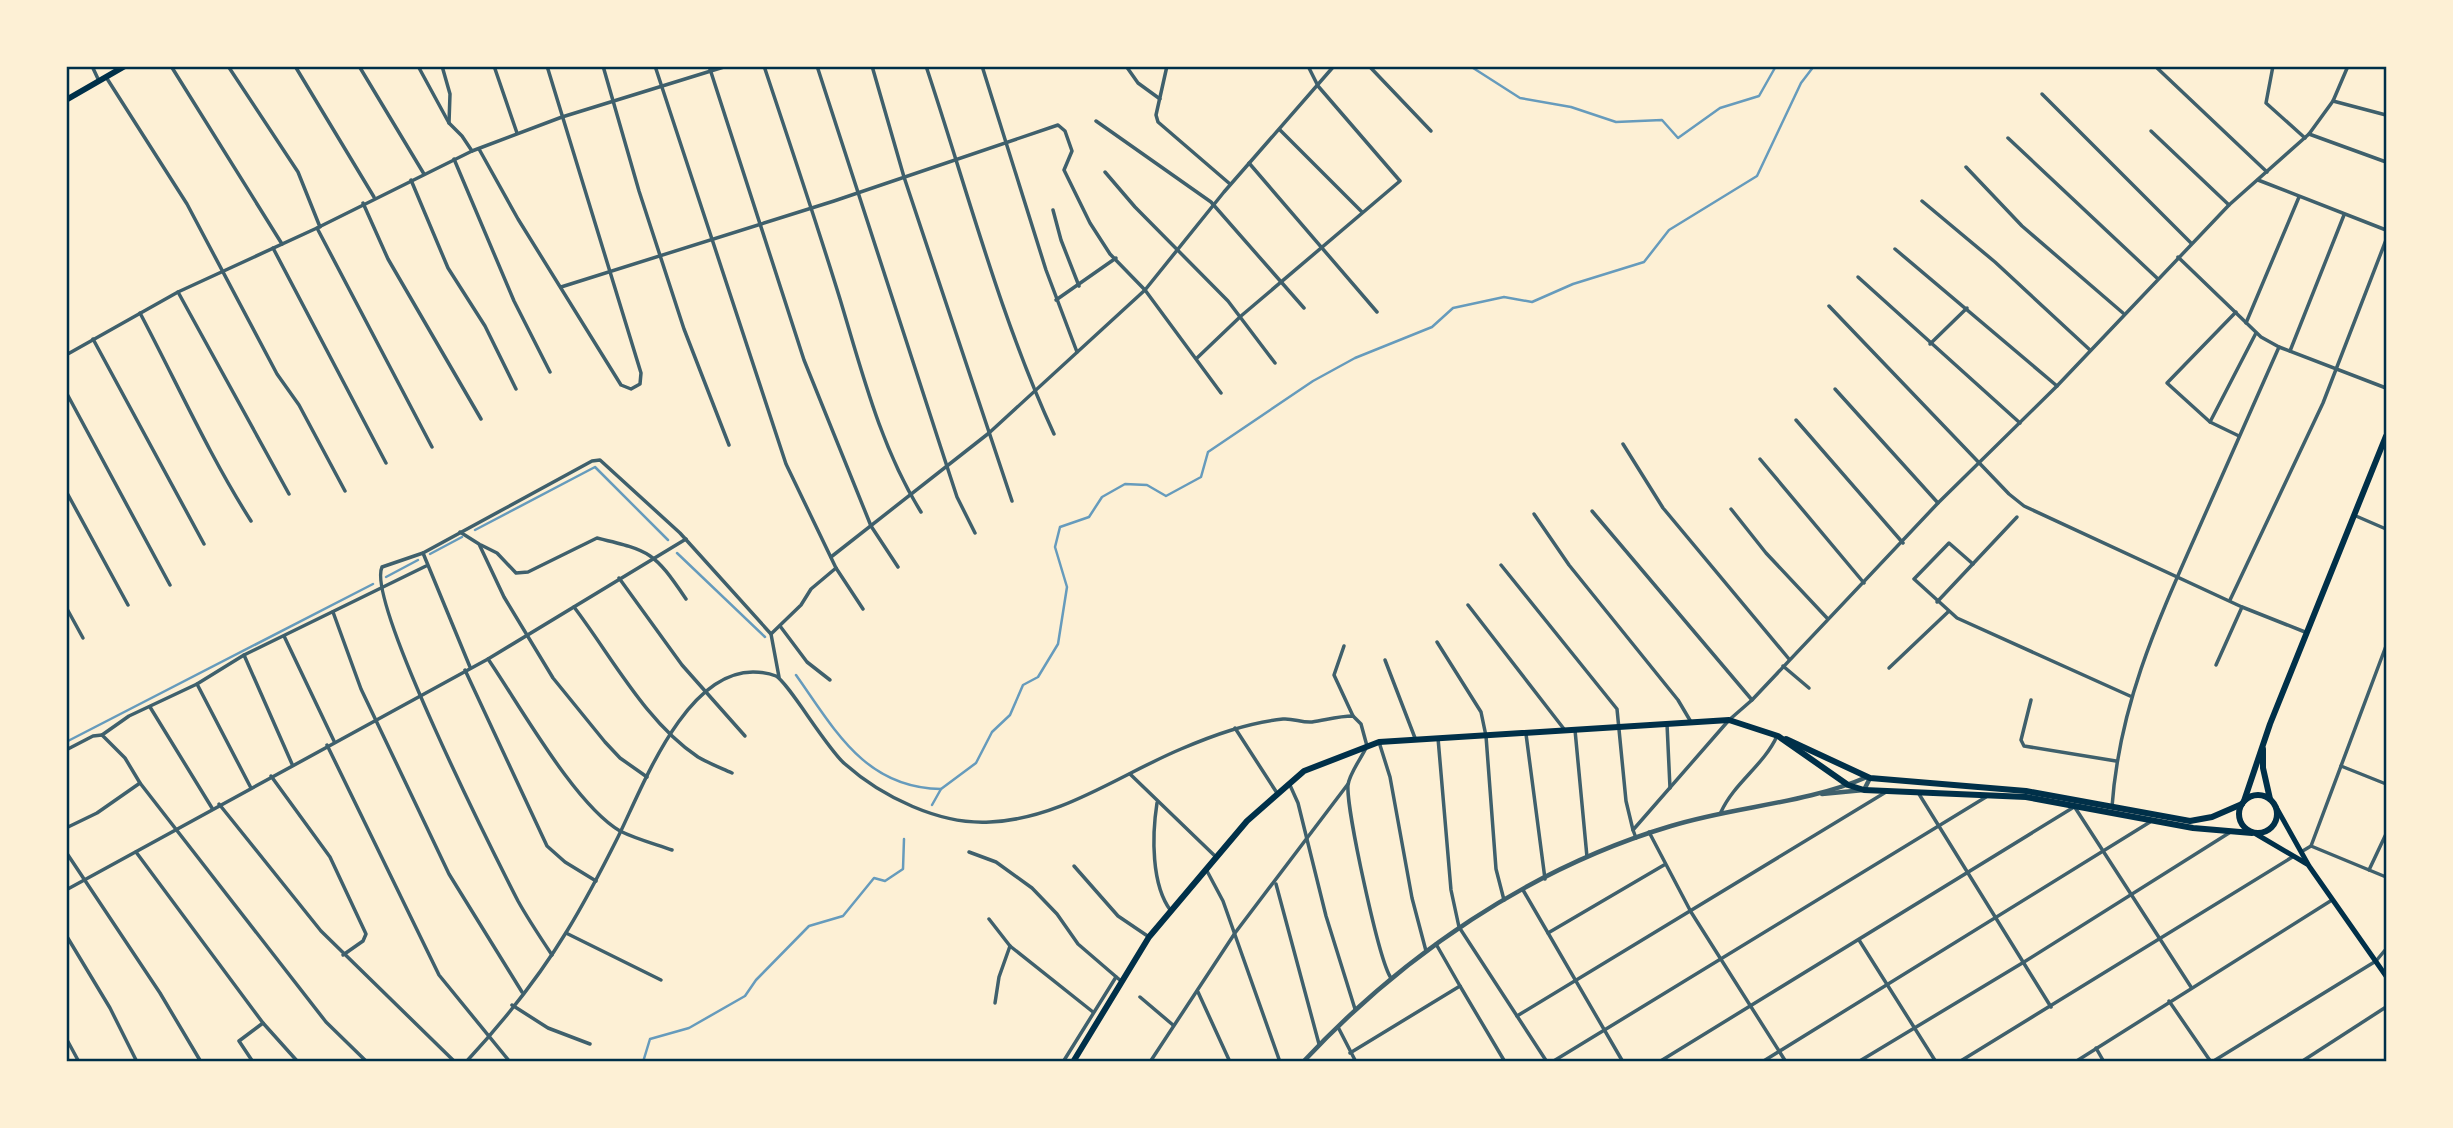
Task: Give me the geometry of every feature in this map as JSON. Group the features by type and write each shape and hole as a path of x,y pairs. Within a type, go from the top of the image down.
{"main road":[{"path":"66,100 125,66"},
{"path":"2309,866 2254,833 2240,821 2243,803 2264,740 2386,436"},
{"path":"1073,1062 1149,937 1216,857 1277,793 1325,761 1379,742 1729,720 1778,736 1868,777 2026,791 2190,821 2212,817 2259,795 2270,799"},
{"path":"1778,736 1848,785 1864,790 1991,793 2075,806 2150,822 2254,833 2267,832 2275,824 2276,807"},
{"path":"2264,740 2263,768 2270,799 2309,866 2386,976"}],"street":[{"path":"92,66 187,204 277,374 299,405 345,491"},
{"path":"171,66 282,244"},
{"path":"228,66 298,172 319,228 432,447"},
{"path":"295,66 374,197"},
{"path":"359,66 424,174"},
{"path":"418,66 449,123 472,151"},
{"path":"442,66 450,94 449,123"},
{"path":"494,66 517,133"},
{"path":"479,149 621,385 631,389 636,387 640,384 640,373 547,66"},
{"path":"603,66 639,191 700,376 729,445"},
{"path":"654,66 786,464 836,568 863,609"},
{"path":"66,355 178,292 319,228 374,197 472,151 562,117 710,69 727,66"},
{"path":"764,66 812,208 876,416 909,494 921,512"},
{"path":"817,66 957,497 975,533"},
{"path":"872,66 904,177 1012,501"},
{"path":"926,66 1034,390 1054,434"},
{"path":"982,66 1056,300 1077,352"},
{"path":"1126,66 1138,83 1160,99"},
{"path":"1167,66 1158,122 1230,185"},
{"path":"1197,358 1241,316 1400,181 1318,86 1308,66"},
{"path":"831,556 989,433 1145,290 1248,163 1334,66"},
{"path":"1369,66 1431,131"},
{"path":"2155,66 2267,172"},
{"path":"2273,66 2266,103 2305,138"},
{"path":"1633,830 1729,720 1752,701 1827,618 1903,543 1938,503 2057,386 2123,313 2229,205 2309,134 2333,101 2348,66"},
{"path":"710,69 804,360 871,526 898,567"},
{"path":"2042,94 2192,243"},
{"path":"2333,101 2386,115"},
{"path":"1096,121 1213,205 1304,308"},
{"path":"561,287 858,193 1053,126 1064,128 1072,153 1064,170 1090,223 1116,258 1145,290 1221,393"},
{"path":"1280,130 1362,212"},
{"path":"2151,131 2229,205"},
{"path":"2309,134 2386,162"},
{"path":"2008,138 2157,278"},
{"path":"454,159 514,300 550,372"},
{"path":"1248,163 1377,312"},
{"path":"1966,167 2022,226 2123,313"},
{"path":"1105,172 1241,316 1275,363"},
{"path":"411,180 448,268 485,326 516,388"},
{"path":"2258,180 2386,230"},
{"path":"2246,323 2299,197"},
{"path":"1922,201 1995,262 2090,350"},
{"path":"363,203 388,259 481,419"},
{"path":"1053,210 1061,240 1079,286"},
{"path":"2290,351 2344,215"},
{"path":"2229,601 2337,370 2386,240"},
{"path":"273,248 386,463"},
{"path":"1895,249 2057,386"},
{"path":"2178,257 2256,333 2279,347 2386,388"},
{"path":"1056,300 1116,258"},
{"path":"1858,277 1930,345 2020,423"},
{"path":"178,292 234,388 289,495"},
{"path":"1829,306 2009,494 2024,506 2242,607 2307,632"},
{"path":"1930,345 1967,308"},
{"path":"2236,312 2167,381 2210,422 2240,436"},
{"path":"140,313 198,422 221,473 251,521"},
{"path":"2210,422 2256,333"},
{"path":"93,339 204,544"},
{"path":"2112,807 2116,761 2130,696 2178,576 2279,347"},
{"path":"1835,389 1938,503"},
{"path":"66,392 170,584"},
{"path":"1796,420 1903,543"},
{"path":"1623,444 1671,519 1789,659"},
{"path":"1760,459 1864,583"},
{"path":"552,955 518,900 419,694 381,587 382,567 422,553 595,460 604,463 686,539 771,635 779,677 844,763 877,787 906,803 943,817 979,823 1009,822 1067,804 1235,728 1288,719 1309,722 1353,716"},
{"path":"66,491 128,605"},
{"path":"1731,509 1766,552 1827,618"},
{"path":"1592,511 1752,701"},
{"path":"1534,514 1569,565 1678,700 1691,722"},
{"path":"2356,516 2386,529"},
{"path":"1937,602 2017,517"},
{"path":"460,532 497,553 516,573 528,572 597,538 644,549 654,556 686,599"},
{"path":"66,890 327,744 488,659 686,539"},
{"path":"1973,564 1951,544 1941,548 1914,578 1948,612 2130,696"},
{"path":"480,545 525,636 594,730 620,758 647,777"},
{"path":"422,553 470,667"},
{"path":"1501,565 1617,709 1626,801 1636,838"},
{"path":"66,750 93,736 102,735 119,721 197,684 244,655 426,566"},
{"path":"771,635 801,605 811,589 836,568"},
{"path":"620,578 682,665 745,736"},
{"path":"1468,605 1565,731"},
{"path":"66,607 83,638"},
{"path":"574,607 640,700 670,733 698,757 732,773"},
{"path":"2216,665 2242,607"},
{"path":"333,612 375,719 449,874 522,992"},
{"path":"1889,668 1948,612"},
{"path":"780,626 807,662 830,680"},
{"path":"284,636 334,741"},
{"path":"1437,642 1481,712 1486,736 1496,869 1504,900"},
{"path":"1150,1062 1235,933 1276,883 1348,783 1367,746 1361,724 1353,716 1334,675 1344,646"},
{"path":"1959,1062 2311,846 2386,646"},
{"path":"244,655 292,764"},
{"path":"488,659 587,803 621,831 671,850"},
{"path":"1385,660 1415,738"},
{"path":"1783,666 1809,688"},
{"path":"465,670 547,846 565,862 596,881"},
{"path":"466,1062 490,1036 566,933 596,881 670,733 706,693 738,672 762,672 779,677"},
{"path":"197,684 251,788"},
{"path":"2031,700 2021,740 2024,747 2116,761"},
{"path":"150,707 212,808"},
{"path":"1667,724 1670,788"},
{"path":"1235,728 1277,793"},
{"path":"1574,730 1587,859"},
{"path":"1527,734 1545,879"},
{"path":"102,735 125,758 140,783 326,1022 367,1062"},
{"path":"1721,813 1731,794 1771,750 1778,736"},
{"path":"1438,738 1451,890 1459,927 1547,1062"},
{"path":"1379,742 1390,777 1412,898 1426,951"},
{"path":"327,744 439,975 510,1062"},
{"path":"2341,766 2386,784"},
{"path":"1130,774 1144,785 1157,803 1216,857"},
{"path":"271,776 330,857 366,934 363,941 343,955"},
{"path":"1303,1062 1337,1025 1391,978 1459,927 1523,890 1649,832 1848,785 1868,777"},
{"path":"1814,793 1864,790 1868,777"},
{"path":"66,828 97,813 140,783"},
{"path":"1289,783 1297,799 1326,916 1355,1009"},
{"path":"1348,783 1376,934 1385,969 1391,978"},
{"path":"1916,790 2050,1007"},
{"path":"1517,1016 1888,792"},
{"path":"1552,1062 1991,793"},
{"path":"1157,803 1154,822 1157,867 1163,901 1171,911"},
{"path":"219,804 343,955 455,1062"},
{"path":"1659,1062 2075,806 2191,987"},
{"path":"1762,1062 2150,822"},
{"path":"1649,832 1691,912 1786,1062"},
{"path":"1858,1062 2024,962 2230,832"},
{"path":"2369,870 2386,834"},
{"path":"2311,846 2386,877"},
{"path":"66,852 124,937 201,1062"},
{"path":"136,852 263,1023 298,1062"},
{"path":"969,852 996,862 1032,888 1057,914 1078,944 1123,982"},
{"path":"1548,933 1665,864"},
{"path":"1074,866 1118,916 1149,937"},
{"path":"1206,869 1235,933 1280,1062"},
{"path":"1276,883 1319,1044"},
{"path":"1523,890 1623,1062"},
{"path":"2076,1062 2169,1000 2333,899"},
{"path":"989,919 1010,946 1093,1012"},
{"path":"566,933 660,980"},
{"path":"66,935 110,1009 137,1062"},
{"path":"1859,940 1936,1062"},
{"path":"1436,944 1505,1062"},
{"path":"995,1003 999,977 1010,946"},
{"path":"2169,1000 2211,1062 2376,961 2386,949"},
{"path":"1063,1062 1116,977"},
{"path":"1350,1053 1460,986"},
{"path":"1198,992 1230,1062"},
{"path":"1140,997 1173,1025"},
{"path":"512,1005 548,1028 590,1044"},
{"path":"2301,1062 2386,1007"},
{"path":"253,1062 239,1041 263,1023"},
{"path":"1337,1025 1356,1062"},
{"path":"66,1038 79,1062"},
{"path":"2096,1048 2104,1062"}],"waterway":[{"path":"1470,66 1520,98 1571,107 1616,122 1662,120 1678,138 1720,108 1759,96 1776,66"},
{"path":"932,805 941,789 976,763 992,732 1010,715 1023,685 1038,677 1058,644 1067,587 1055,547 1060,527 1089,517 1102,497 1125,484 1147,485 1166,496 1201,477 1208,452 1313,381 1355,358 1432,327 1453,308 1504,297 1532,302 1573,284 1644,262 1669,230 1757,176 1801,83 1814,66"},
{"path":"475,530 595,467 668,540"},
{"path":"430,554 462,537"},
{"path":"677,553 765,637"},
{"path":"386,577 418,560"},
{"path":"66,742 373,584"},
{"path":"796,675 839,735 872,767 915,786 941,789"},
{"path":"643,1062 650,1039 689,1028 745,996 756,980 809,926 843,916 874,878 885,881 903,869 904,839"}]}
